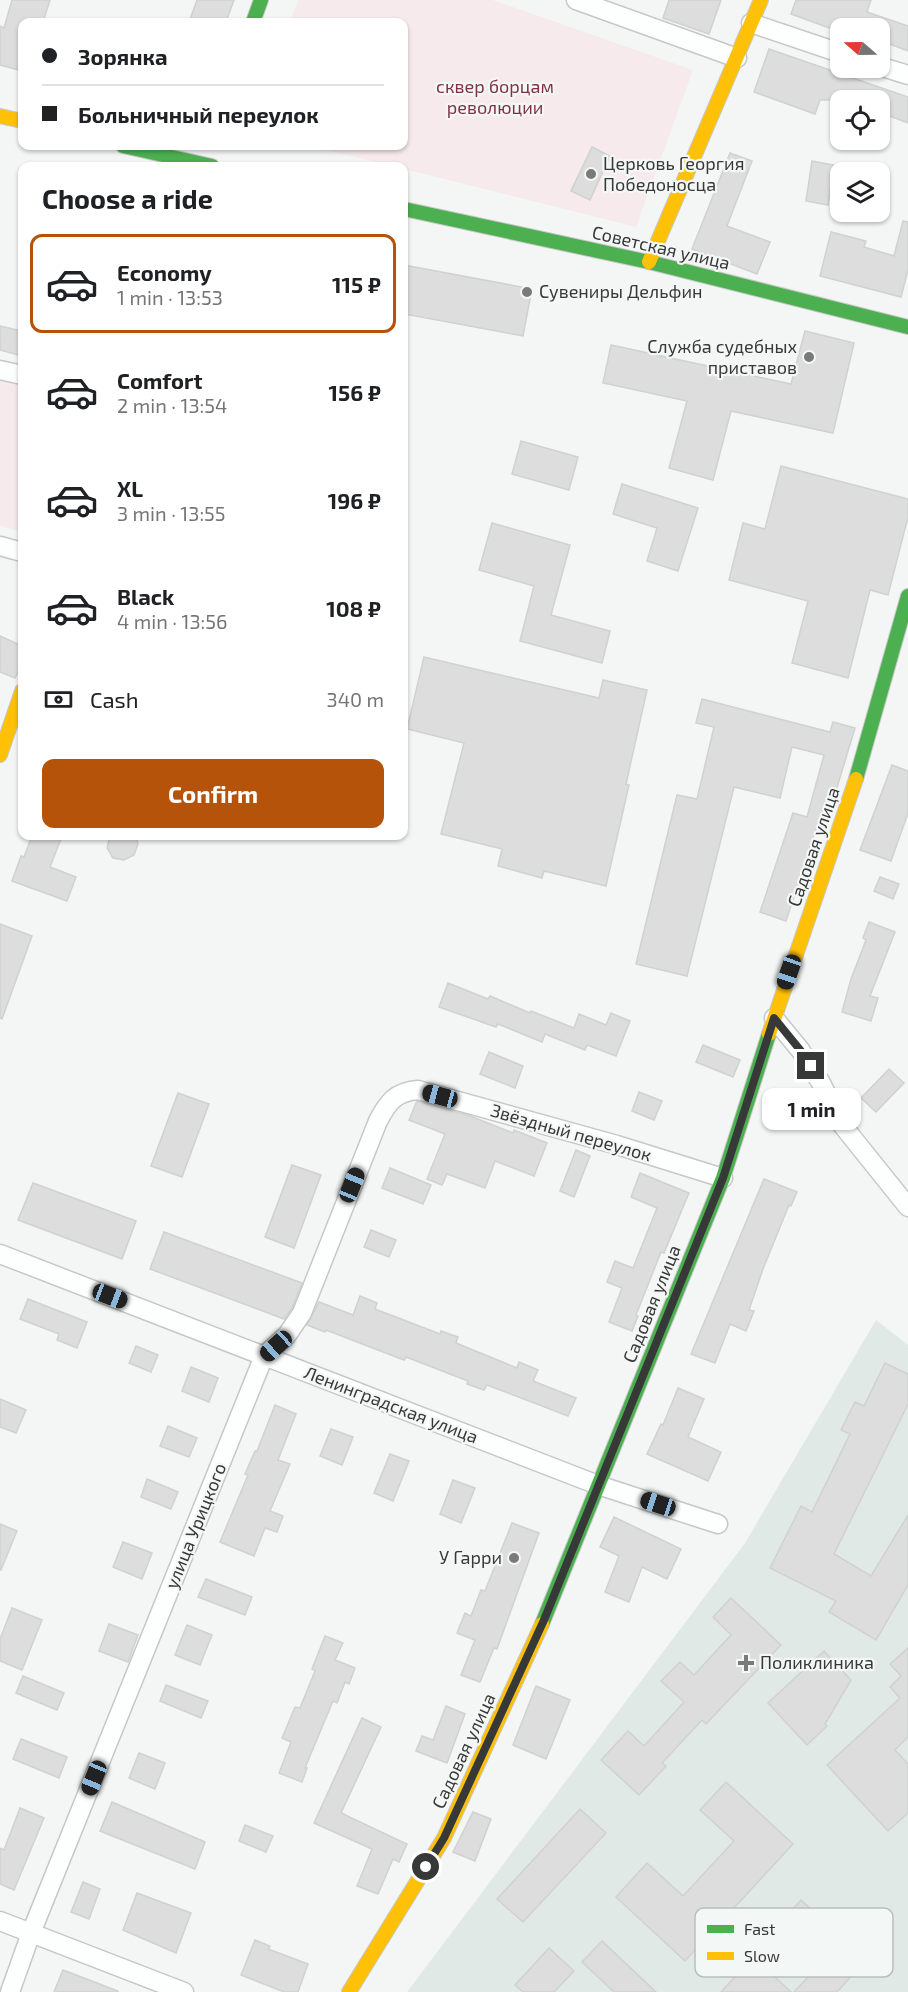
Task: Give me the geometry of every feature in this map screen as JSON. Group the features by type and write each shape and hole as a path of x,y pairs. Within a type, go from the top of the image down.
{"street":[{"path":"254,18 261,0"},
{"path":"576,0 737,58"},
{"path":"649,262 761,0"},
{"path":"751,23 830,50"},
{"path":"890,69 908,75"},
{"path":"0,116 18,120"},
{"path":"142,150 200,162"},
{"name":"Советская улица","path":"408,209 649,262 908,327"},
{"path":"0,370 18,374"},
{"path":"0,546 18,551"},
{"name":"Садовая улица","path":"349,1992 444,1838 544,1620 723,1178 774,1018 852,792 908,596"},
{"path":"0,755 18,703"},
{"path":"774,1018 801,1051 821,1083 843,1126 908,1207"},
{"name":"Звёздный переулок","path":"418,1090 617,1145 723,1178"},
{"name":"улица Урицкого","path":"10,1992 31,1933 264,1356 287,1335 302,1313 387,1103 404,1091 418,1090"},
{"name":"Ленинградская улица","path":"0,1254 598,1485 718,1524"},
{"path":"0,1921 184,1992"}],"shaded area":[{"path":"876,1320 908,1345 908,1992 407,1992 745,1543"}],"green space":[{"name":"сквер борцам революции","path":"298,0 493,0 693,70 636,227 408,170 408,162 376,162 325,150 408,150 408,18 291,18"},
{"path":"0,380 18,384 18,531 0,526"}],"building":[{"path":"12,0 50,0 44,18 18,18 18,70 0,65 0,26 4,28"},
{"path":"197,0 234,0 227,18 190,18"},
{"path":"669,0 721,0 709,34 663,18"},
{"path":"796,0 871,0 867,12 885,18 830,18 830,28 791,14"},
{"path":"890,20 908,26 908,51 890,44"},
{"path":"769,49 830,70 830,78 853,78 888,90 830,90 830,100 820,100 815,114 754,92"},
{"path":"890,91 908,97 908,123 890,116"},
{"name":"Церковь Георгия Победоносца","path":"592,147 610,156 590,200 571,191"},
{"path":"730,153 752,161 727,226 770,242 757,274 692,249"},
{"path":"812,161 830,164 828,205 806,201"},
{"path":"903,221 908,222 908,270 901,297 820,276 831,232 866,241 864,247 894,256"},
{"path":"408,266 532,289 523,336 408,315"},
{"path":"0,326 18,330 18,355 0,350"},
{"path":"805,331 854,343 833,433 731,411 713,480 669,468 687,401 603,383 611,345 791,384"},
{"path":"521,441 578,457 569,490 512,474"},
{"path":"781,466 908,499 908,517 888,595 870,590 848,678 792,663 808,601 729,580 743,523 765,529"},
{"path":"622,484 698,508 678,571 647,561 657,528 613,514"},
{"path":"492,523 570,545 551,615 610,631 602,663 520,641 534,586 479,570"},
{"path":"0,636 18,644 18,672 15,678 0,672"},
{"path":"424,657 599,698 603,680 647,690 626,784 629,785 606,886 544,871 542,878 498,866 502,849 441,834 464,743 408,729"},
{"path":"702,699 830,732 833,722 855,728 832,804 825,802 786,921 760,912 793,813 807,817 824,755 792,747 780,798 734,787 687,976 636,964 677,795 697,799 714,727 696,723"},
{"path":"892,765 908,771 908,813 891,861 860,850"},
{"path":"30,840 60,840 50,867 76,877 67,901 12,881 21,856 24,857"},
{"path":"109,840 137,840 138,844 134,855 124,860 113,858 107,848"},
{"path":"880,877 899,884 893,899 874,891"},
{"path":"869,922 895,932 870,996 878,998 871,1021 842,1012 851,979 866,940 863,938"},
{"path":"0,924 32,936 2,1019 0,1018"},
{"path":"448,983 488,999 490,996 574,1028 579,1014 606,1025 611,1013 630,1021 616,1056 587,1045 585,1050 545,1034 542,1042 498,1024 496,1027 439,1007"},
{"path":"703,1045 740,1060 733,1077 696,1062"},
{"path":"489,1052 523,1066 515,1088 480,1074"},
{"path":"889,1069 904,1083 876,1112 861,1098"},
{"path":"639,1092 662,1101 654,1120 632,1111"},
{"path":"178,1093 209,1104 182,1177 151,1166"},
{"path":"783,1093 801,1100 791,1126 773,1119"},
{"path":"417,1101 470,1116 513,1133 514,1130 547,1143 534,1176 495,1161 485,1188 447,1174 442,1185 427,1179 445,1134 409,1120"},
{"path":"576,1150 590,1156 574,1197 560,1191"},
{"path":"292,1165 321,1175 294,1248 265,1237"},
{"path":"390,1168 431,1185 423,1204 382,1188"},
{"path":"640,1173 689,1193 664,1253 661,1252 632,1331 609,1322 622,1288 607,1282 615,1261 633,1268 657,1208 631,1197"},
{"path":"764,1179 797,1192 791,1206 789,1205 763,1269 749,1310 754,1311 746,1331 730,1324 715,1363 691,1354"},
{"path":"33,1183 136,1221 122,1259 18,1220"},
{"path":"371,1230 396,1240 389,1257 364,1247"},
{"path":"164,1232 302,1283 292,1308 284,1319 150,1269"},
{"path":"360,1296 377,1303 375,1309 440,1334 441,1331 458,1337 456,1343 517,1368 519,1362 538,1370 533,1381 576,1398 568,1416 487,1385 484,1390 467,1384 468,1381 406,1357 404,1360 307,1325 319,1302 353,1315"},
{"path":"28,1299 87,1322 77,1348 57,1340 59,1334 20,1319"},
{"path":"136,1346 158,1355 151,1372 129,1363"},
{"path":"885,1363 908,1374 908,1404 834,1554 871,1576 908,1515 908,1585 876,1640 829,1612 836,1601 770,1568 801,1506 812,1512 850,1434 841,1430 855,1402 864,1406"},
{"path":"191,1367 218,1378 209,1402 182,1391"},
{"path":"678,1388 704,1399 688,1437 721,1452 708,1481 647,1454 661,1424 663,1425"},
{"path":"0,1399 26,1410 16,1433 0,1427"},
{"path":"275,1405 296,1414 278,1460 290,1464 270,1511 283,1516 277,1532 265,1528 254,1556 220,1542 248,1475 245,1474 257,1451"},
{"path":"168,1426 197,1438 189,1457 160,1446"},
{"path":"331,1429 353,1437 342,1465 320,1456"},
{"path":"390,1454 409,1461 393,1501 374,1493"},
{"path":"147,1479 178,1492 171,1509 141,1497"},
{"path":"453,1480 475,1488 461,1523 440,1514"},
{"path":"614,1517 681,1549 667,1579 642,1567 629,1602 605,1592 619,1556 600,1547"},
{"path":"512,1523 539,1533 497,1649 494,1648 480,1682 461,1675 475,1640 457,1633 465,1613 471,1616 481,1590 485,1591"},
{"path":"0,1524 17,1531 1,1570 0,1570"},
{"path":"123,1542 152,1553 142,1579 113,1567"},
{"path":"206,1579 252,1597 245,1615 198,1597"},
{"path":"731,1598 781,1645 706,1724 702,1720 662,1763 666,1766 639,1795 601,1760 628,1731 644,1746 684,1702 661,1681 680,1662 694,1675 731,1635 713,1617"},
{"path":"12,1608 42,1620 22,1670 0,1661 0,1639"},
{"path":"109,1624 138,1635 128,1662 99,1651"},
{"path":"187,1625 212,1635 200,1665 175,1655"},
{"path":"325,1636 343,1643 335,1660 355,1668 349,1684 345,1682 337,1703 333,1701 305,1768 307,1768 302,1782 279,1773 291,1742 282,1738 295,1707 300,1708 315,1671 312,1669"},
{"path":"908,1648 908,1737 895,1750 908,1764 908,1813 888,1831 827,1765 900,1698 890,1687 901,1676 890,1664"},
{"path":"824,1651 851,1680 825,1724 827,1726 807,1745 768,1703"},
{"path":"23,1676 64,1693 57,1710 16,1693"},
{"path":"166,1685 208,1701 201,1718 160,1701"},
{"path":"536,1686 570,1700 546,1759 513,1745"},
{"path":"446,1706 465,1714 447,1763 416,1751 422,1736 433,1740"},
{"path":"362,1718 381,1727 341,1813 407,1844 399,1862 393,1859 378,1894 357,1886 372,1849 314,1823"},
{"path":"21,1739 67,1757 59,1778 13,1759"},
{"path":"139,1753 165,1763 155,1789 129,1778"},
{"path":"726,1782 793,1844 734,1908 695,1908 695,1950 685,1961 616,1897 647,1863 683,1896 734,1841 700,1810"},
{"path":"112,1802 205,1842 195,1869 100,1831"},
{"path":"20,1808 44,1818 14,1890 0,1884 0,1848 4,1850"},
{"path":"580,1809 606,1833 523,1922 497,1899"},
{"path":"473,1812 491,1819 475,1861 453,1852"},
{"path":"245,1825 273,1836 266,1852 239,1841"},
{"path":"83,1882 100,1889 89,1919 71,1912"},
{"path":"137,1893 191,1913 176,1953 123,1930"},
{"path":"801,1900 810,1908 794,1908"},
{"path":"255,1940 270,1946 268,1949 308,1964 298,1992 284,1992 241,1975"},
{"path":"602,1941 656,1992 614,1992 582,1962"},
{"path":"549,1948 574,1971 554,1992 523,1992 515,1985"},
{"path":"63,1970 118,1991 118,1992 54,1992"},
{"path":"735,1977 775,1977 791,1992 721,1992"},
{"path":"808,1977 851,1977 837,1992 794,1992"}],"traffic: fast":[{"path":"254,18 261,0"},
{"path":"141,150 194,162"},
{"path":"408,210 649,262 908,327"},
{"path":"856,779 908,596"},
{"path":"542,1624 723,1178 769,1034"}],"traffic: slow":[{"path":"649,262 761,0"},
{"path":"0,116 18,120"},
{"path":"0,755 18,703"},
{"path":"769,1034 856,779"},
{"path":"349,1992 444,1838 542,1624"}],"place":[{"name":"Церковь Георгия Победоносца","path":"591,174"},
{"name":"Сувениры Дельфин","path":"527,292"},
{"name":"Служба судебных приставов","path":"809,357"},
{"name":"У Гарри","path":"514,1558"},
{"name":"Поликлиника","path":"746,1663"}],"route":[{"path":"426,1867 444,1838 544,1620 723,1178 774,1018 811,1066"}]}
